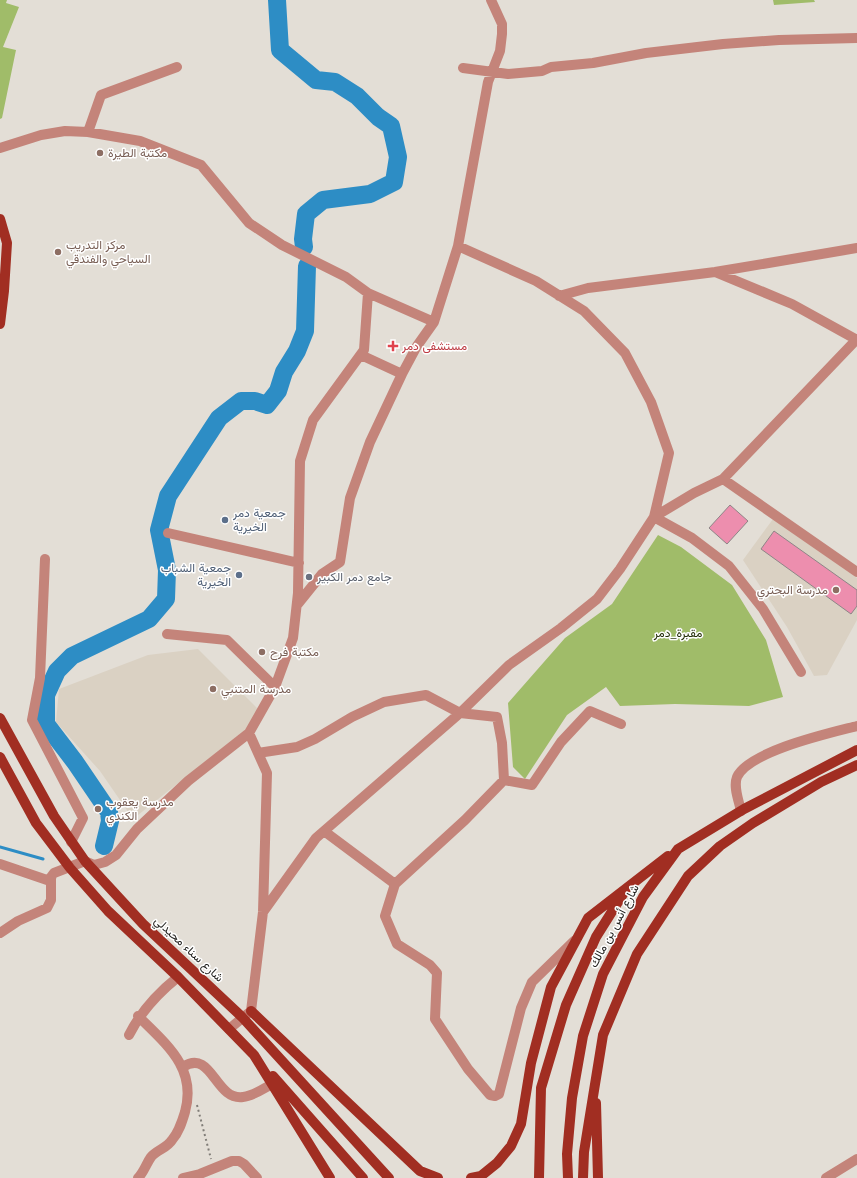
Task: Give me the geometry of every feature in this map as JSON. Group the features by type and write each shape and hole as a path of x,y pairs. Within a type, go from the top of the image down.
{"main road":[{"path":"0,220 7,243 0,324"},
{"name":"شارع سناء محيدلي","path":"0,718 54,816 85,861 143,924 246,1014 389,1178"},
{"name":"شارع أنس بن مالك","path":"568,1178 567,1154 572,1098 583,1036 603,974 643,897 678,848 742,810 857,750"},
{"path":"0,757 36,823 70,868 108,911 178,976 254,1055 363,1178"},
{"path":"583,1178 584,1152 594,1079 603,1035 637,954 688,876 720,846 753,823 821,782 857,765"},
{"path":"742,810 753,823"},
{"path":"471,1178 481,1176 498,1163 511,1146 521,1124 531,1063 551,988 574,941 588,918 678,848"},
{"path":"539,1178 541,1088 569,998 596,937 627,888"},
{"path":"246,1014 420,1171 438,1178"},
{"path":"254,1055 330,1178"},
{"path":"594,1079 598,1178"}],"street":[{"path":"297,605 322,574 340,562 350,498 370,442 402,374 417,346 434,322 458,246 488,82 500,51 502,24 491,0"},
{"path":"463,68 508,74 542,71 551,67 593,63 646,54 723,44 779,40 857,38"},
{"path":"88,132 101,96 178,67"},
{"path":"0,148 41,135 65,131 88,132 140,141 201,165 249,223 282,245 346,277 368,293 434,322"},
{"path":"263,912 316,838 460,713 509,665 561,628 597,599 620,569 654,517 669,453 651,402 625,353 584,311 529,278 458,246"},
{"path":"559,296 588,288 715,272 857,248"},
{"path":"654,517 694,493 723,479 857,340 792,304 715,272"},
{"path":"0,934 18,921 47,908 51,900 50,881 54,873 85,861 94,865 105,862 116,855 137,829 188,781 249,733 275,687 293,638 297,605 299,563 300,461 313,420 364,350 368,293"},
{"path":"361,355 402,374"},
{"path":"723,479 857,572"},
{"path":"654,517 692,538 729,566 763,609 801,672"},
{"path":"168,533 299,563"},
{"path":"45,559 40,678 32,720 83,818 71,842"},
{"path":"167,634 227,640 275,687"},
{"path":"258,753 297,747 315,739 352,717 384,702 426,695 460,713 497,717 502,743 504,780 465,820 395,884 386,916 397,944 430,965 437,973 435,1019 468,1069 492,1096 499,1094 521,1008 532,982 574,941"},
{"path":"504,780 532,785 561,742 590,711 621,724"},
{"path":"742,810 736,790 737,778 746,766 804,739 857,726"},
{"path":"229,1029 246,1014 263,912 267,773 249,733"},
{"path":"324,831 395,884"},
{"path":"0,864 50,881"},
{"path":"129,1035 138,1016 162,989 178,976"},
{"path":"138,1016 172,1052 183,1067 187,1078 188,1094 183,1119 172,1140 166,1147 152,1156 141,1177"},
{"path":"183,1067 190,1062 196,1062 203,1066 225,1090 238,1097 250,1095 272,1084"},
{"path":"826,1178 857,1159"},
{"path":"183,1178 201,1176 232,1161 239,1161 257,1178"}],"path":[{"path":"196,1104 214,1169"}],"shaded area":[{"path":"773,519 857,578 857,620 827,675 814,676 787,627 743,560"},
{"path":"198,649 264,715 133,819 100,771 56,722 59,689 148,655"}],"green space":[{"path":"0,0 7,0 6,3 19,7 3,47 16,50 2,118 0,119"},
{"path":"773,0 814,0 815,2 774,5"},
{"name":"مقبرة_دمر","path":"658,535 681,547 732,585 766,640 783,697 749,706 675,704 620,706 606,687 567,715 525,779 513,767 508,703 565,638 612,604"}],"building":[{"path":"730,505 748,521 727,544 709,528"},
{"path":"774,531 857,590 857,606 851,614 761,549"}],"waterway":[{"path":"277,0 280,50 316,80 335,82 357,96 378,117 391,126 398,157 394,182 370,194 323,200 306,214 303,239 304,247"},
{"path":"104,846 110,821 109,812 75,762 46,724 46,695 57,671 72,656 149,619 166,599 167,570 159,530 168,496 219,418 241,401 255,401 267,405 278,391 284,372 297,351 305,331 307,266"},
{"path":"0,847 43,859"}],"place":[{"name":"مكتبة الطيرة","path":"100,153"},
{"name":"مركز التدريب السياحي والفندقي","path":"58,252"},
{"name":"مستشفى دمر","path":"393,346"},
{"name":"جمعية دمر الخيرية","path":"225,520"},
{"name":"جمعية الشباب الخيرية","path":"239,575"},
{"name":"جامع دمر الكبير","path":"309,577"},
{"name":"مدرسة البحتري","path":"836,590"},
{"name":"مكتبة فرح","path":"262,652"},
{"name":"مدرسة المتنبي","path":"213,689"},
{"name":"مدرسة يعقوب الكندي","path":"98,809"}]}
